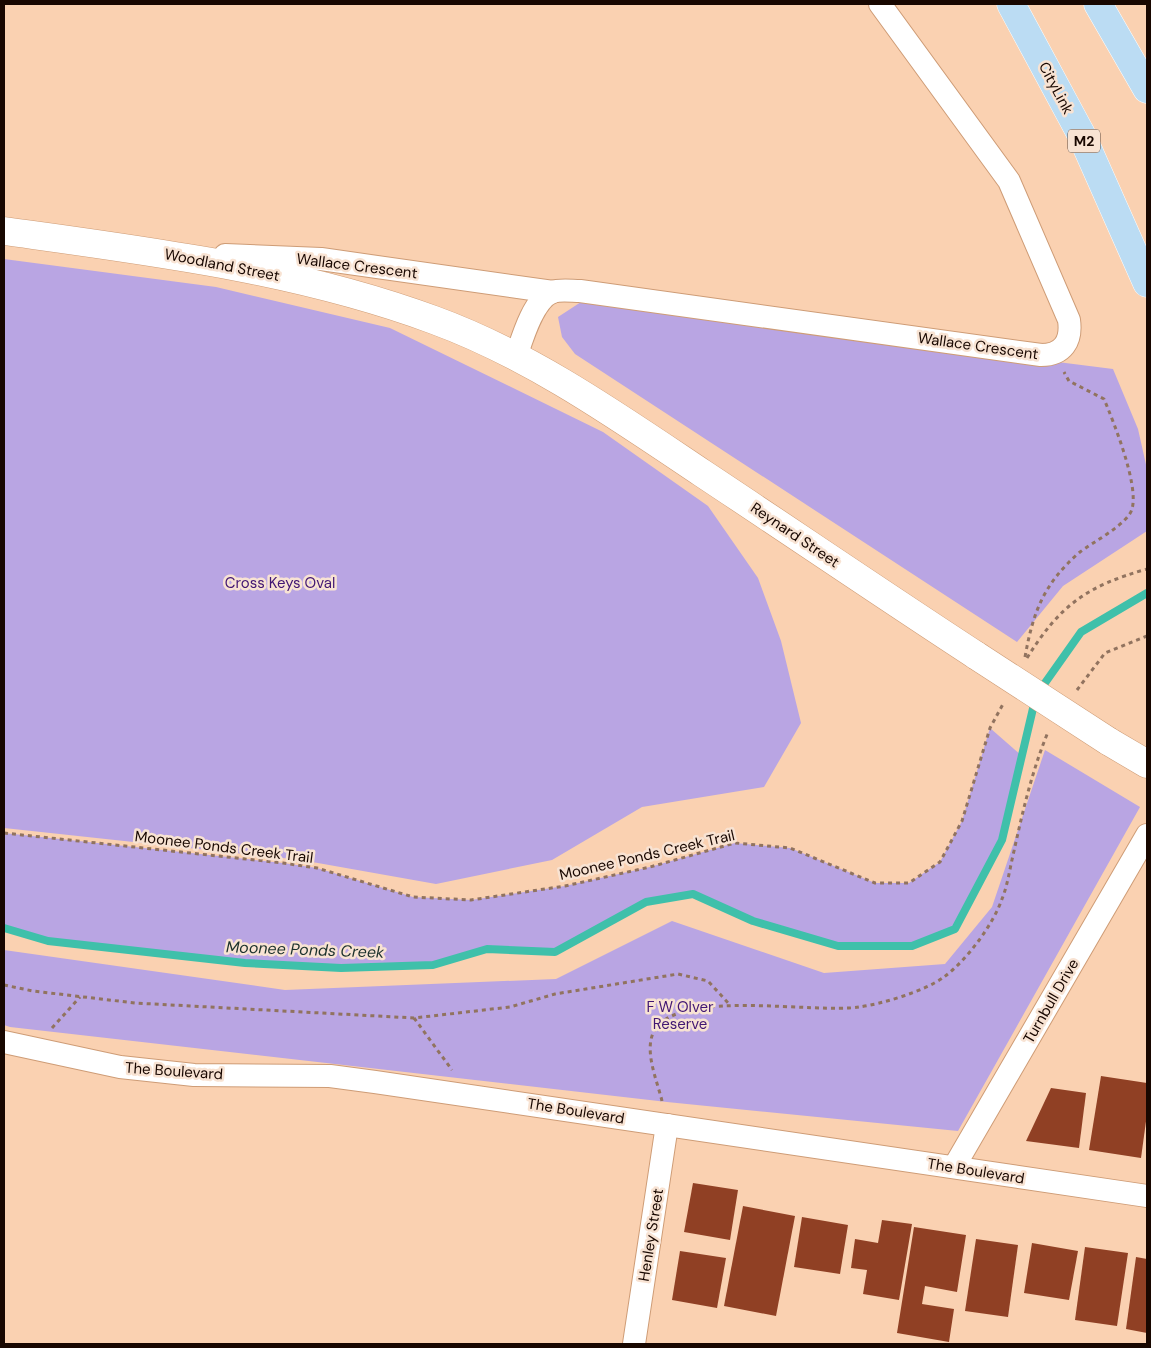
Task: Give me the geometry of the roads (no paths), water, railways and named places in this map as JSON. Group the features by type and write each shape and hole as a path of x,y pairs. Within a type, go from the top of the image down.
{"highway":[{"name":"CityLink","path":"1011,4 1081,134 1147,283"},
{"path":"1098,4 1147,89"}],"street":[{"name":"Wallace Crescent","path":"161,253 322,259 553,292 580,291 1052,355 1061,350 1069,336 1069,320 1010,181 880,4"},
{"name":"Woodland Street","path":"4,231 161,253 267,273 329,288 435,320"},
{"path":"516,357 532,313 544,298 553,292"},
{"name":"Reynard Street","path":"435,320 516,357 634,428 977,656 1147,764"},
{"name":"Turnbull Drive","path":"954,1167 1147,835"},
{"name":"The Boulevard","path":"4,1042 120,1067 194,1075 330,1076 1147,1196"},
{"name":"Henley Street","path":"634,1344 667,1125"}],"waterway":[{"name":"Moonee Ponds Creek","path":"1040,690 1081,632 1147,593"},
{"name":"Moonee Ponds Creek","path":"4,928 48,941 245,963 341,968 433,965 487,949 555,952 646,902 693,894 753,921 838,946 912,946 955,929 1002,840 1035,700"}],"park label":[{"name":"Cross Keys Oval","path":"280,583"},
{"name":"F W Olver Reserve","path":"680,1016"}]}
